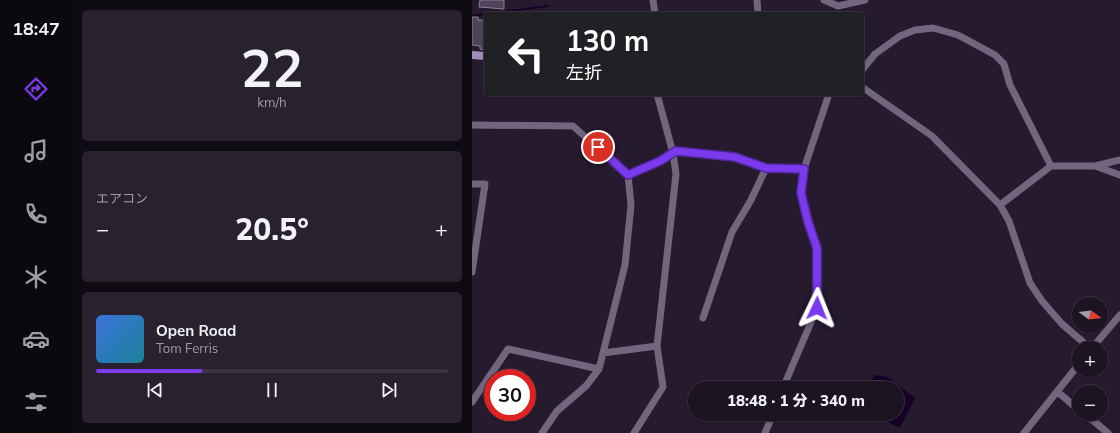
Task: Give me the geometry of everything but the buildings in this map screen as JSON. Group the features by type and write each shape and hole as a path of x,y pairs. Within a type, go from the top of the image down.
{"street":[{"path":"653,0 655,12"},
{"path":"757,0 758,12"},
{"path":"824,0 838,6 865,0"},
{"path":"864,68 875,54 900,36 915,30 933,28 958,35 995,55 1004,64 1010,85 1051,166"},
{"path":"472,55 484,56"},
{"path":"864,88 932,136 1000,206 1010,221 1030,283 1042,301 1058,320 1083,341"},
{"path":"634,433 662,387 657,346 676,179 672,153 658,96"},
{"path":"786,381 817,308 817,248 808,222 801,193 804,169 828,96"},
{"path":"472,125 573,126 628,175 631,205 625,265 599,369 586,386 557,411 542,433"},
{"path":"628,175 660,161 676,151 735,157 766,168 804,169"},
{"path":"1000,206 1051,166 1095,166 1120,160"},
{"path":"1095,166 1120,175"},
{"path":"703,318 732,232 751,200 766,168"},
{"path":"472,184 485,184 472,272"},
{"path":"1097,341 1120,315"},
{"path":"603,354 657,346"},
{"path":"472,402 508,349 599,369"},
{"path":"1024,433 1072,373"},
{"path":"1059,390 1058,393 1072,404"},
{"path":"765,433 770,421"},
{"path":"1093,421 1108,433"}],"shaded area":[{"path":"875,375 888,377 893,381 871,381"},
{"path":"904,389 915,398 904,420"},
{"path":"886,421 904,421 901,426 898,427"}],"waterway":[{"path":"502,12 548,6"},
{"path":"472,16 484,14"}],"route":[{"path":"598,147 628,175 660,161 676,151 735,157 766,168 804,169 801,193 808,222 817,248 817,308"}]}
